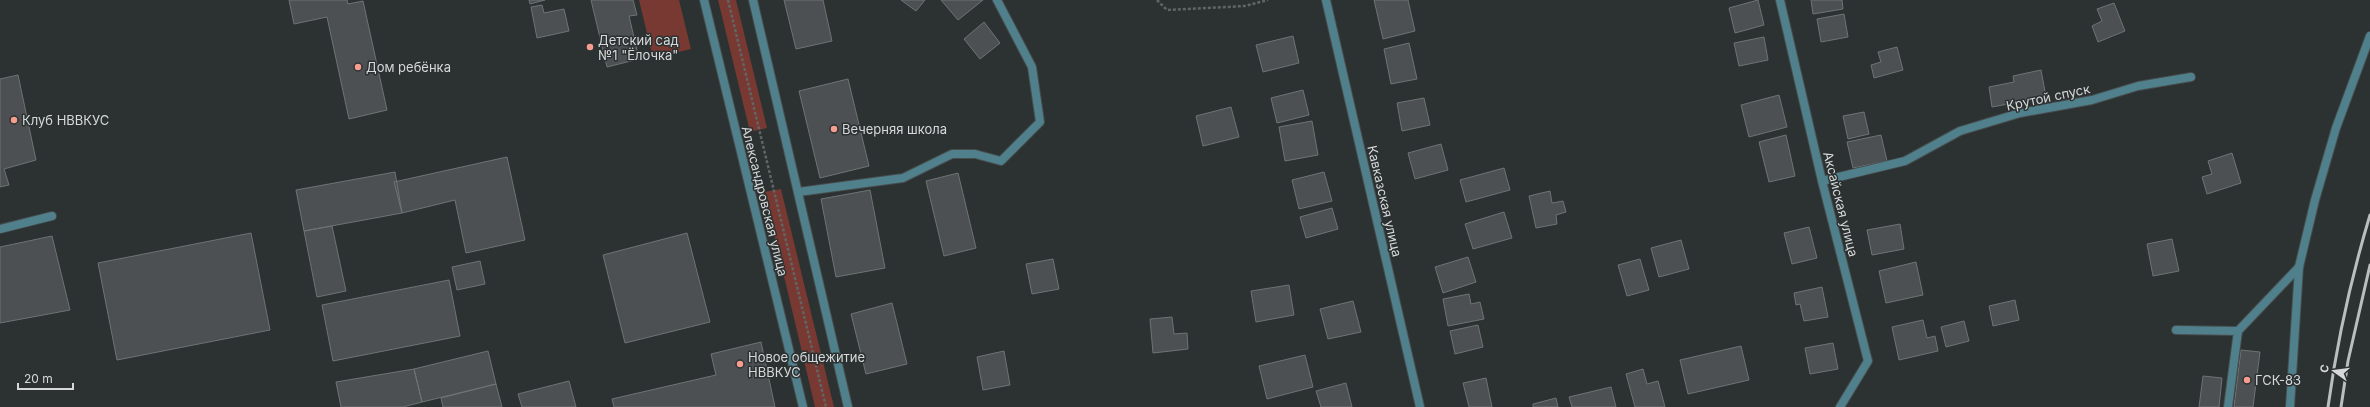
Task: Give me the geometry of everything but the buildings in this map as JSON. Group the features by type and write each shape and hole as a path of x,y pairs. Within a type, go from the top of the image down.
{"street":[{"name":"Александровская улица","path":"704,0 803,407"},
{"path":"753,0 848,407"},
{"path":"798,192 903,178 952,154 975,154 1001,161 1040,122 1032,67 997,0"},
{"name":"Кавказская улица","path":"1326,0 1420,407"},
{"name":"Аксайская улица","path":"1780,0 1822,181 1868,361 1840,407"},
{"path":"2290,407 2299,267 2315,200 2336,128 2370,36"},
{"name":"Крутой спуск","path":"1822,181 1905,161 1960,131 2020,113 2092,100 2138,86 2191,77"},
{"path":"0,229 52,216"},
{"path":"2228,407 2238,331 2299,267"},
{"path":"2176,330 2238,331"}],"path":[{"path":"728,0 826,407"},
{"path":"1158,0 1168,10 1245,6 1268,0"}],"shaded area":[{"path":"639,0 679,0 691,49 653,58"},
{"path":"718,0 736,0 767,128 750,132"},
{"path":"781,189 834,407 815,407 764,192"}],"railway":[{"path":"2328,407 2345,310 2370,215"},
{"path":"2341,407 2348,361 2370,265"}],"place":[{"name":"Детский сад №1 \"Ёлочка\"","path":"590,47"},
{"name":"Дом ребёнка","path":"358,67"},
{"name":"Клуб НВВКУС","path":"14,120"},
{"name":"Вечерняя школа","path":"834,129"},
{"name":"Новое общежитие НВВКУС","path":"740,364"},
{"name":"ГСК-83","path":"2247,380"}]}
